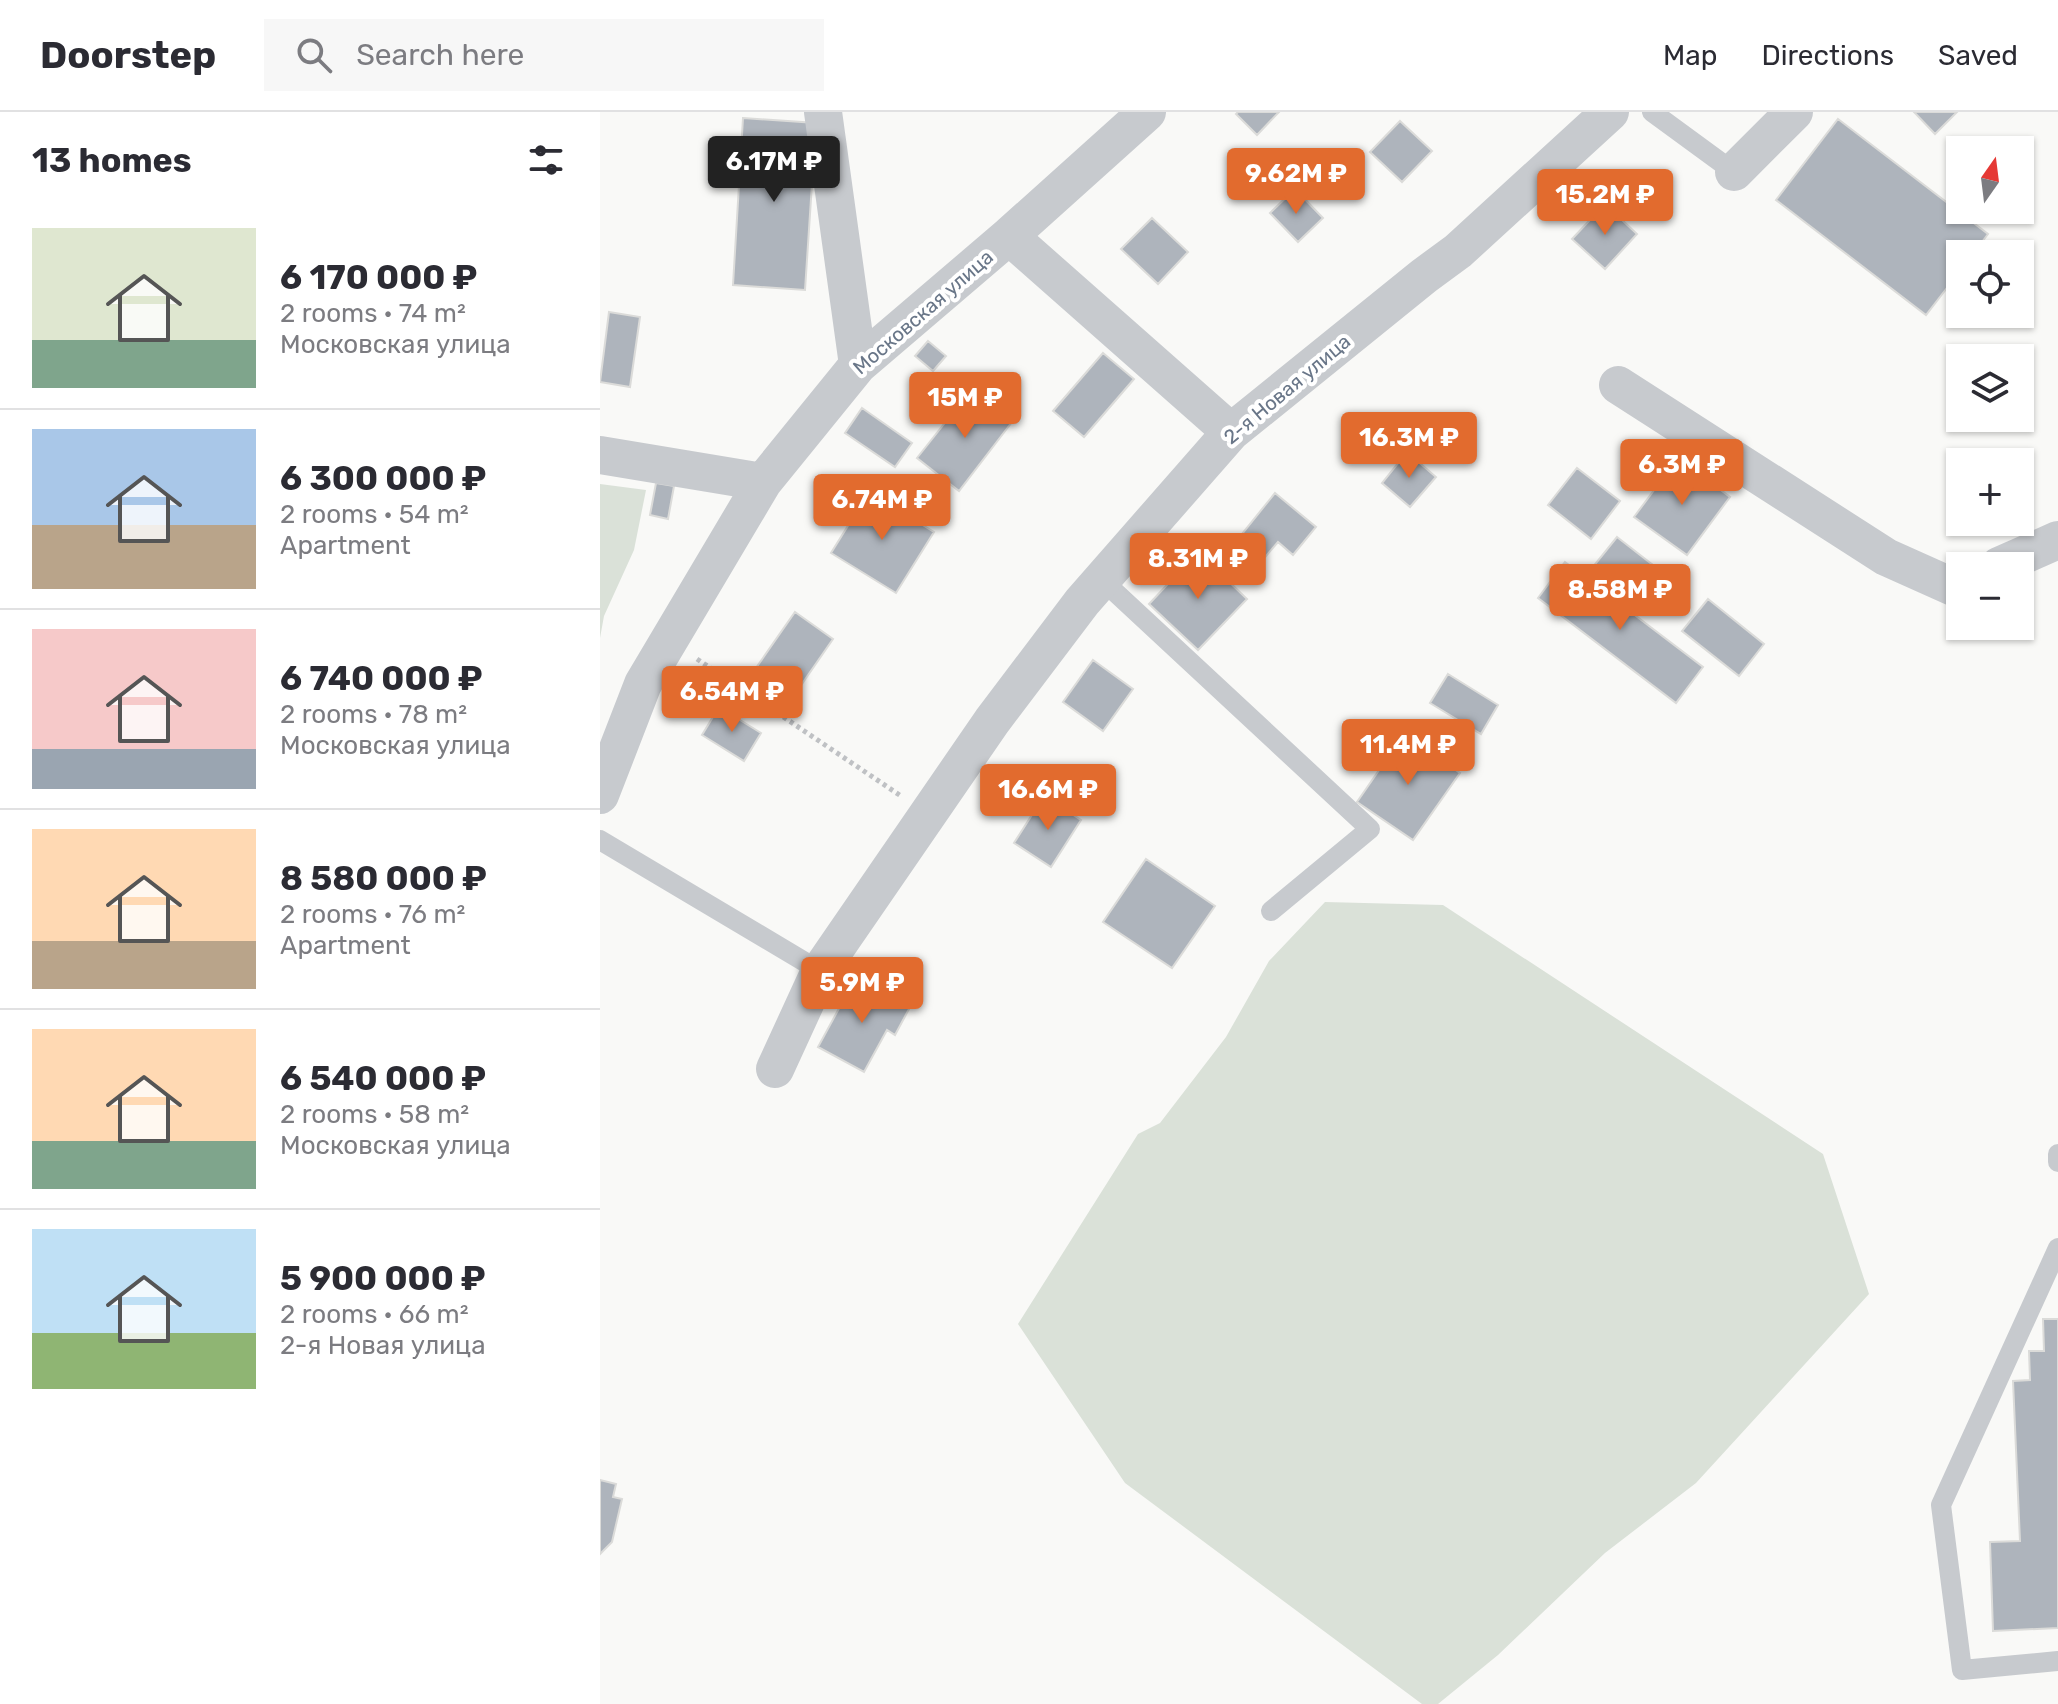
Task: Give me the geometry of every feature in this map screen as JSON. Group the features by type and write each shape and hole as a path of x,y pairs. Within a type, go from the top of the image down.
{"street":[{"path":"823,112 858,365"},
{"name":"Московская улица","path":"600,795 643,684 763,482 858,365 1009,236 1147,112"},
{"name":"2-я Новая улица","path":"775,1069 820,971 992,721 1101,579 1231,432 1458,251 1610,112"},
{"path":"1734,172 1794,112"},
{"path":"1009,236 1231,432"},
{"path":"1618,385 1886,557 1946,584"},
{"path":"600,455 763,482"},
{"path":"2031,552 2058,540"}],"lane":[{"path":"1652,112 1734,172"},
{"path":"1101,579 1370,829 1271,911"},
{"path":"600,840 820,971"},
{"path":"2058,1154 2058,1162"},
{"path":"2058,1248 1941,1505 1962,1670 2058,1661"}],"path":[{"path":"669,641 927,814"}],"shaded area":[{"path":"600,484 646,490 634,550 604,616 600,638"},
{"path":"1325,902 1443,905 1823,1154 1869,1294 1696,1483 1605,1553 1498,1655 1438,1704 1422,1704 1125,1483 1018,1324 1138,1134 1160,1123 1226,1037 1269,961"}],"building":[{"path":"1279,112 1257,135 1236,114"},
{"path":"1914,112 1957,112 1935,134"},
{"path":"743,118 816,123 805,290 733,285"},
{"path":"1838,119 1946,202 1946,224 1975,224 1988,234 1984,240 1946,240 1946,289 1926,315 1776,200"},
{"path":"1400,121 1432,151 1402,182 1370,152"},
{"path":"1295,189 1323,218 1298,242 1270,213"},
{"path":"1605,204 1637,234 1605,269 1572,239"},
{"path":"1152,218 1188,252 1158,284 1121,249"},
{"path":"609,312 640,317 630,387 600,382"},
{"path":"928,341 946,356 933,371 915,356"},
{"path":"1103,353 1134,379 1084,437 1053,411"},
{"path":"971,390 1012,422 959,491 917,458"},
{"path":"862,408 912,443 895,467 845,433"},
{"path":"1407,452 1436,477 1410,507 1382,483"},
{"path":"1678,458 1730,497 1687,555 1634,517"},
{"path":"1577,468 1620,501 1591,539 1548,505"},
{"path":"656,483 674,486 668,519 650,515"},
{"path":"869,492 934,532 896,593 831,553"},
{"path":"1275,493 1316,527 1293,555 1278,542 1254,570 1229,550"},
{"path":"1617,537 1658,569 1633,600 1592,568"},
{"path":"1198,552 1247,599 1198,650 1149,604"},
{"path":"1565,562 1703,667 1676,703 1538,598"},
{"path":"1708,599 1764,644 1739,676 1682,631"},
{"path":"795,612 833,639 788,704 749,678"},
{"path":"1093,660 1133,689 1103,731 1063,702"},
{"path":"1448,674 1498,705 1481,734 1430,703"},
{"path":"719,707 761,733 744,761 702,735"},
{"path":"1404,734 1460,773 1413,840 1357,802"},
{"path":"1044,796 1081,820 1051,867 1014,843"},
{"path":"1146,859 1215,906 1172,968 1103,922"},
{"path":"855,979 909,1009 895,1035 887,1030 864,1072 818,1047"},
{"path":"2043,1319 2058,1319 2058,1628 1993,1631 1990,1542 2020,1541 2013,1381 2030,1380 2029,1351 2044,1351"},
{"path":"600,1480 616,1484 613,1497 622,1499 612,1542 600,1554"}]}
